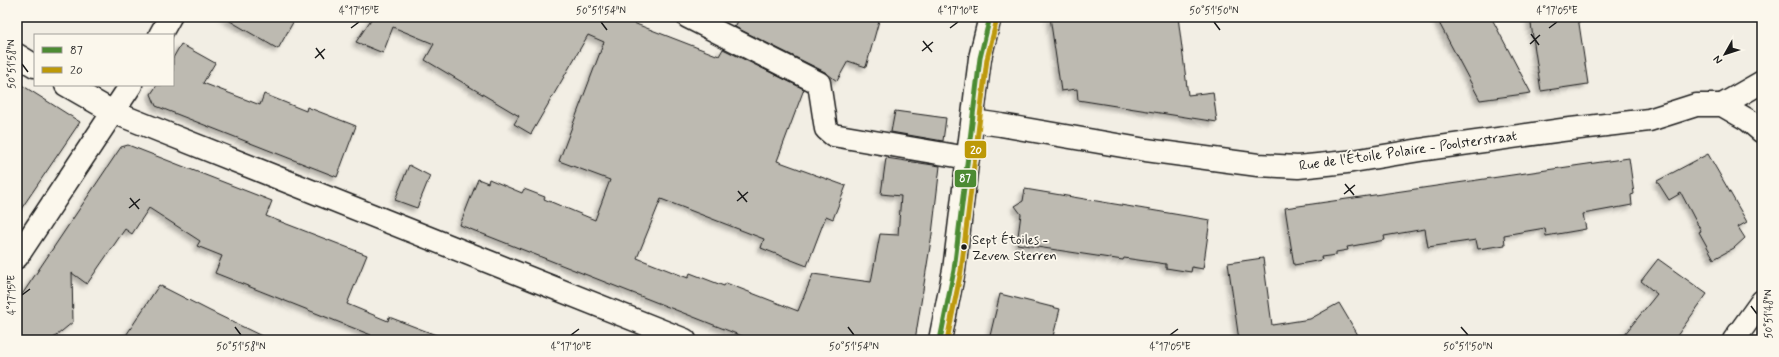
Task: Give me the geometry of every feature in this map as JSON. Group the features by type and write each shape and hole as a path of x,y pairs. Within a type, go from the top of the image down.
{"street":[{"path":"161,34 170,17"},
{"path":"688,17 819,83 826,129 833,135 968,158"},
{"path":"940,340 954,270 980,58 990,17"},
{"path":"17,55 34,65"},
{"name":"Rue de l'Étoile Polaire - Poolsterstraat","path":"973,121 1146,150 1258,165 1298,167 1346,162 1501,138 1649,120 1696,105 1722,105 1762,82"},
{"path":"68,86 113,112 390,224 685,340"},
{"path":"17,257 129,86"},
{"name":"Rue de l'Étoile Polaire - Poolsterstraat","path":"1722,105 1748,120 1762,132"},
{"path":"1734,340 1762,301"}],"building":[{"path":"223,17 296,17 278,49"},
{"path":"370,17 618,17 719,56 723,49 804,89 777,161 846,186 833,219 826,216 807,266 761,248 764,239 661,199 637,258 688,278 690,273 724,286 726,283 798,311 813,274 871,282 880,234 898,235 901,196 881,194 886,158 940,166 932,234 915,340 752,340 460,225 478,179 488,183 489,179 522,193 524,189 595,220 610,180 559,161 604,42 588,35 531,134 514,124 519,116 425,60 434,44 393,27 383,53 356,42 372,18"},
{"path":"740,17 880,17 866,67 848,61 837,81 825,72 735,27"},
{"path":"1050,17 1178,17 1188,95 1213,92 1217,122 1078,100 1077,89 1061,91"},
{"path":"1436,17 1491,17 1531,93 1480,100"},
{"path":"1530,17 1578,17 1588,84 1541,91"},
{"path":"181,44 215,63 203,83 260,105 264,94 306,111 307,107 356,126 337,177 156,106 151,94 156,86 174,86 174,56"},
{"path":"17,82 80,122 17,215"},
{"path":"895,111 946,118 943,141 891,132"},
{"path":"128,145 272,201 266,216 367,255 347,304 388,321 389,317 444,338 443,340 369,340 371,335 215,273 222,256 197,246 200,241 149,208 132,234 125,229 87,284 72,273 73,322 51,340 17,340 17,302 121,147"},
{"path":"1708,154 1747,222 1738,227 1745,238 1734,248 1714,259 1699,232 1701,231 1681,193 1669,200 1657,181"},
{"path":"1629,158 1634,194 1631,195 1632,205 1583,214 1586,229 1546,236 1545,228 1504,235 1505,245 1478,249 1476,240 1428,247 1425,229 1384,236 1385,240 1347,247 1348,250 1336,252 1336,255 1321,257 1322,260 1294,265 1285,208"},
{"path":"409,165 430,176 417,208 395,200"},
{"path":"1025,189 1210,220 1203,269 1192,267 1191,272 1166,268 1166,264 1124,258 1123,260 1017,244 1021,214 1015,206 1023,201"},
{"path":"1263,258 1272,325 1310,319 1339,303 1361,340 1239,340 1228,263"},
{"path":"1658,259 1707,294 1674,340 1620,340 1657,294 1641,281"},
{"path":"159,285 210,311 270,340 123,340"},
{"path":"1000,294 1060,309 1052,340 989,340"}],"transit line":[{"name":"87","path":"940,340 954,270 980,58 990,17"},
{"name":"20","path":"947,340 961,271 987,59 997,19"}],"place":[{"name":"Sept Étoiles - Zeven Sterren","path":"964,247"}]}
